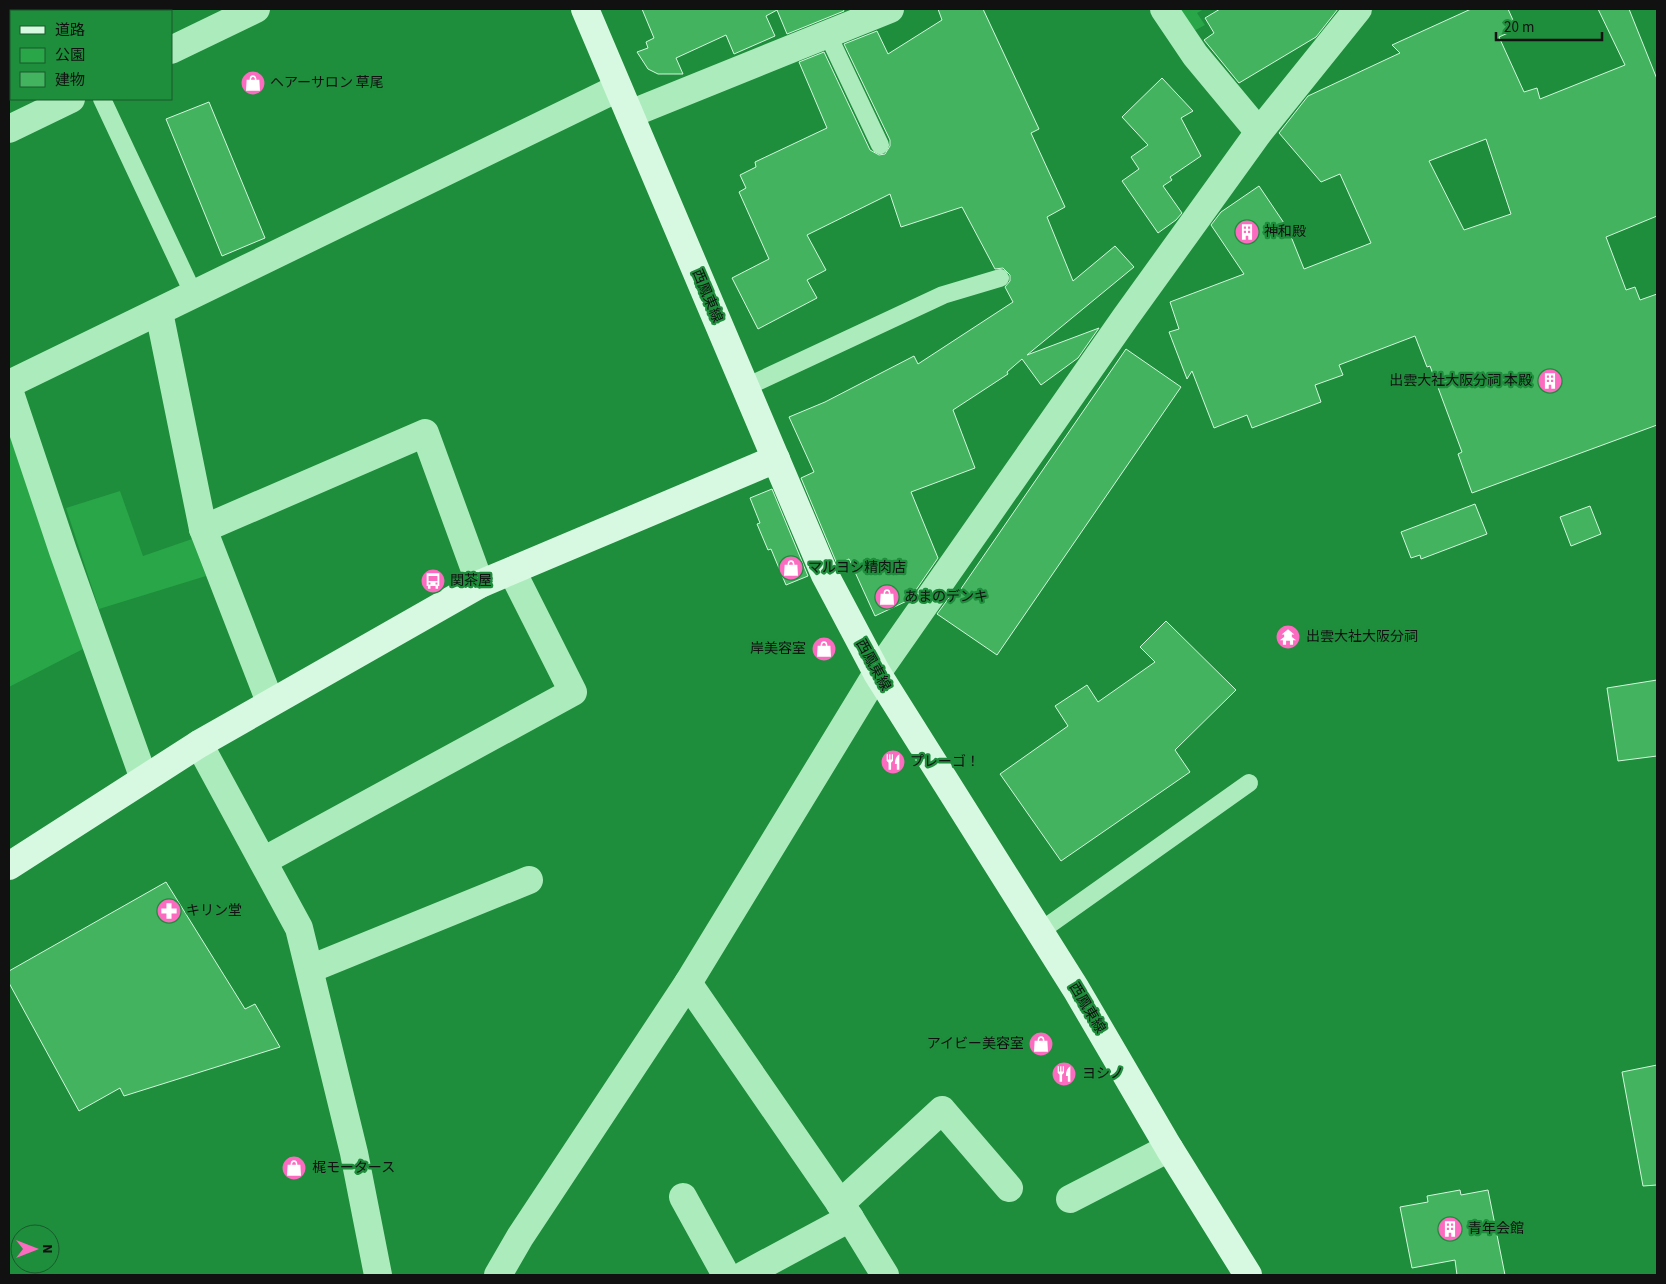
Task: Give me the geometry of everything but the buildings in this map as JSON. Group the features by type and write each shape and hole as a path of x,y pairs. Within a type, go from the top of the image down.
{"main road":[{"name":"西鳳東線","path":"585,9 825,575 876,673 1081,998 1169,1148 1248,1275"},
{"path":"9,866 144,779 270,702 480,584 776,459"}],"street":[{"path":"172,50 256,9"},
{"path":"630,114 890,9"},
{"path":"1164,9 1195,54 1259,132"},
{"path":"498,1275 520,1237 688,983 876,673 1119,326 1259,132 1358,9"},
{"path":"9,384 618,88"},
{"path":"9,129 69,100"},
{"path":"159,312 203,528 270,702"},
{"path":"9,390 63,551 144,779"},
{"path":"203,528 425,434 480,584"},
{"path":"264,861 573,692 512,571"},
{"path":"200,744 299,928 354,1152 378,1275"},
{"path":"310,969 529,880"},
{"path":"688,983 845,1211 885,1275"},
{"path":"744,1275 845,1211 942,1110 1009,1188"},
{"path":"1070,1199 1169,1148"},
{"path":"683,1197 726,1275"}],"lane":[{"path":"828,35 880,145"},
{"path":"102,100 194,295"},
{"path":"746,387 944,295 1000,278"},
{"path":"1040,932 1249,783"}],"green space":[{"path":"1177,9 1204,9 1197,13 1205,25 1192,32"},
{"path":"9,427 83,649 9,687"},
{"path":"120,491 143,556 192,539 206,576 99,609 66,508"}],"place":[{"name":"ヘアーサロン 草尾","path":"253,83"},
{"name":"神和殿","path":"1247,232"},
{"name":"出雲大社大阪分祠 本殿","path":"1550,381"},
{"name":"マルヨシ精肉店","path":"791,568"},
{"name":"関茶屋","path":"433,581"},
{"name":"あまのデンキ","path":"887,597"},
{"name":"出雲大社大阪分祠","path":"1288,637"},
{"name":"岸美容室","path":"824,649"},
{"name":"プレーゴ！","path":"893,762"},
{"name":"キリン堂","path":"169,911"},
{"name":"アイビー美容室","path":"1041,1044"},
{"name":"ヨシノ","path":"1064,1074"},
{"name":"梶モータース","path":"294,1168"},
{"name":"青年会館","path":"1450,1229"}]}
